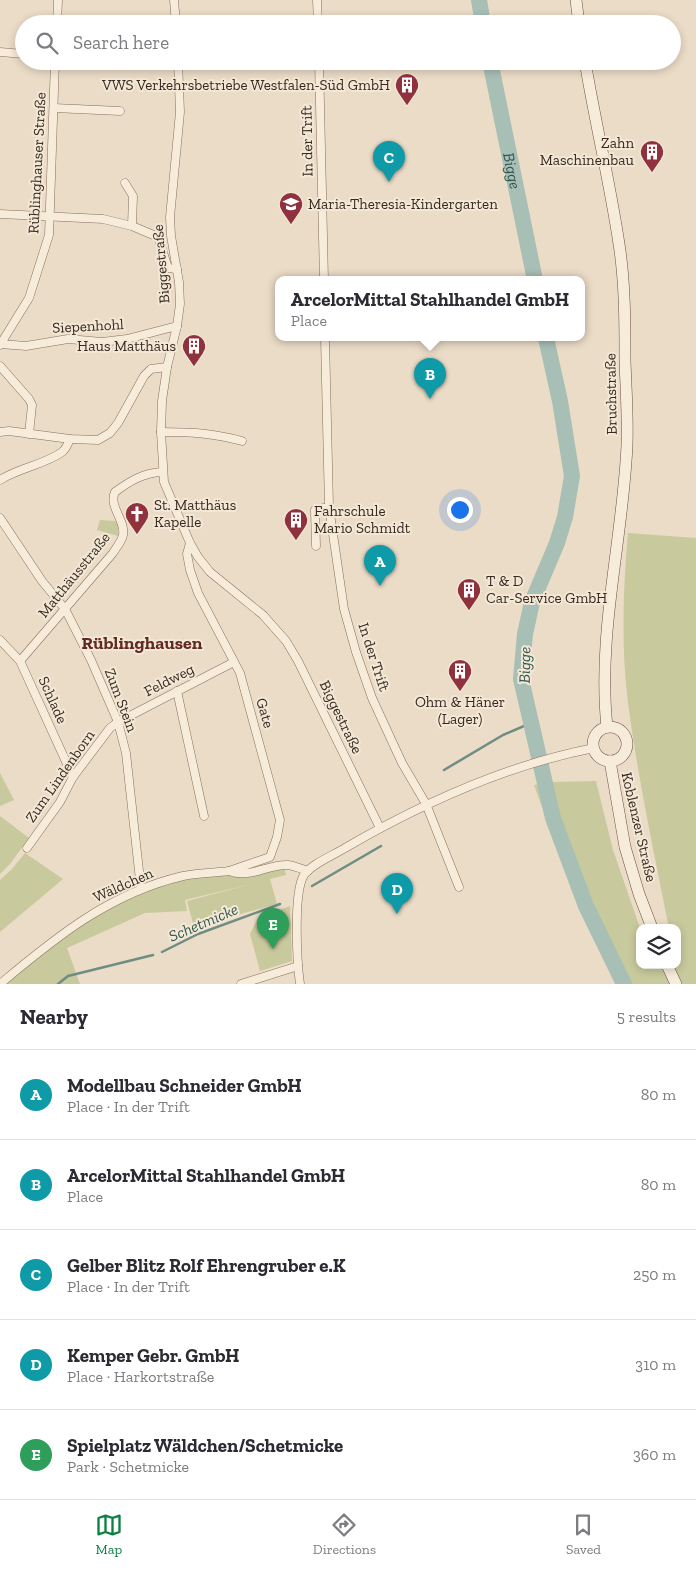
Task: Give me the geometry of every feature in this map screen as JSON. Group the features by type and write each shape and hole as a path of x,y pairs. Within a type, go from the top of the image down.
{"main road":[{"path":"576,0 578,15"},
{"name":"Bruchstraße","path":"587,70 619,245 624,308 627,444 620,532 605,650 604,690 607,728"},
{"path":"607,728 616,728 621,731 627,740 625,752 622,756 610,761 599,756 594,748 596,735 607,728"},
{"name":"Koblenzer Straße","path":"610,761 626,847 639,894 650,924"},
{"path":"669,969 676,984"}],"street":[{"path":"57,15 58,0"},
{"path":"174,0 175,15"},
{"path":"317,0 318,15"},
{"path":"0,52 15,53"},
{"name":"Rüblinghauser Straße","path":"0,345 29,298 49,235 54,70"},
{"name":"Biggestraße","path":"178,70 180,112 170,217 180,304 162,401 161,432 164,482 190,543 198,557 210,572 263,615 286,641 298,661 380,828"},
{"name":"In der Trift","path":"319,70 324,276"},
{"path":"54,108 120,111"},
{"path":"124,183 133,196 132,226"},
{"path":"0,214 103,219 132,226 158,237 168,268 177,269"},
{"name":"Siepenhohl","path":"0,345 26,346 68,338 102,342 127,339 177,326"},
{"name":"In der Trift","path":"325,341 329,507 344,609 372,698 402,763 426,804 459,887"},
{"path":"0,366 32,405 29,434"},
{"path":"0,432 98,440 110,433 127,408 144,376 151,369 167,367"},
{"path":"161,432 196,432 242,441"},
{"path":"0,480 56,456 66,448 70,439"},
{"name":"Matthäusstraße","path":"20,661 113,553 123,536 122,524 114,503 113,496 115,492 138,477 162,472"},
{"path":"316,546 315,510 329,507"},
{"name":"Zum Stein","path":"0,518 42,581 65,609 91,660 118,722 126,753 141,889"},
{"name":"Gate","path":"190,543 186,554 190,570 198,594 240,673 280,820 277,837 270,857 229,871"},
{"name":"Schlade","path":"0,640 20,661 73,777"},
{"name":"Feldweg","path":"118,722 234,662"},
{"path":"177,691 204,816"},
{"name":"Zum Lindenborn","path":"27,848 60,802 73,777 110,728 118,722"},
{"path":"300,984 298,920 300,884 308,870 380,828 426,804 519,767 559,755 594,748"},
{"name":"Wäldchen","path":"0,984 71,926 141,889 184,876 229,871 247,874 289,865 308,870"},
{"path":"241,984 298,966"}],"green space":[{"path":"100,520 115,521 118,526 118,536 97,530"},
{"path":"628,533 696,538 696,984 617,984 576,900 534,785 550,782 596,781 613,850 639,924 636,924 636,969 681,969 681,924 668,924 641,788 628,703 624,661 625,575"},
{"path":"0,773 14,800 0,806"},
{"path":"0,816 29,838 10,864 0,874"},
{"path":"25,853 63,879 0,932 0,880"},
{"path":"284,867 286,875 270,879 277,904 194,927 187,901 251,884 185,900 187,911 145,913 67,948 80,984 2,984 67,929 124,900 184,876 233,869"},
{"path":"290,906 292,961 260,971 250,934 258,918"}],"waterway":[{"name":"Bigge","path":"479,0 482,15"},
{"name":"Bigge","path":"492,70 534,276"},
{"name":"Bigge","path":"547,341 560,401 572,476 565,517 557,543 532,602 525,634 521,679 553,818 586,906 624,984"},
{"name":"Schetmicke","path":"444,770 503,735 531,723"},
{"name":"Schetmicke","path":"312,886 381,846"},
{"name":"Schetmicke","path":"162,952 198,934 280,904"},
{"name":"Schetmicke","path":"58,984 68,976 153,955"}],"place":[{"name":"VWS Verkehrsbetriebe Westfalen-Süd GmbH","path":"407,106"},
{"name":"Zahn Maschinenbau","path":"652,173"},
{"name":"Gelber Blitz Rolf Ehrengruber e.K","path":"389,182"},
{"name":"Maria-Theresia-Kindergarten","path":"291,225"},
{"name":"Haus Matthäus","path":"194,367"},
{"name":"ArcelorMittal Stahlhandel GmbH","path":"430,399"},
{"name":"St. Matthäus Kapelle","path":"137,535"},
{"name":"Fahrschule Mario Schmidt","path":"296,541"},
{"name":"Modellbau Schneider GmbH","path":"380,586"},
{"name":"T & D Car-Service GmbH","path":"469,611"},
{"name":"Ohm & Häner (Lager)","path":"460,692"},
{"name":"Kemper Gebr. GmbH","path":"397,914"},
{"name":"Spielplatz Wäldchen/Schetmicke","path":"273,949"}],"district":[{"name":"Rüblinghausen","path":"142,643"}]}
